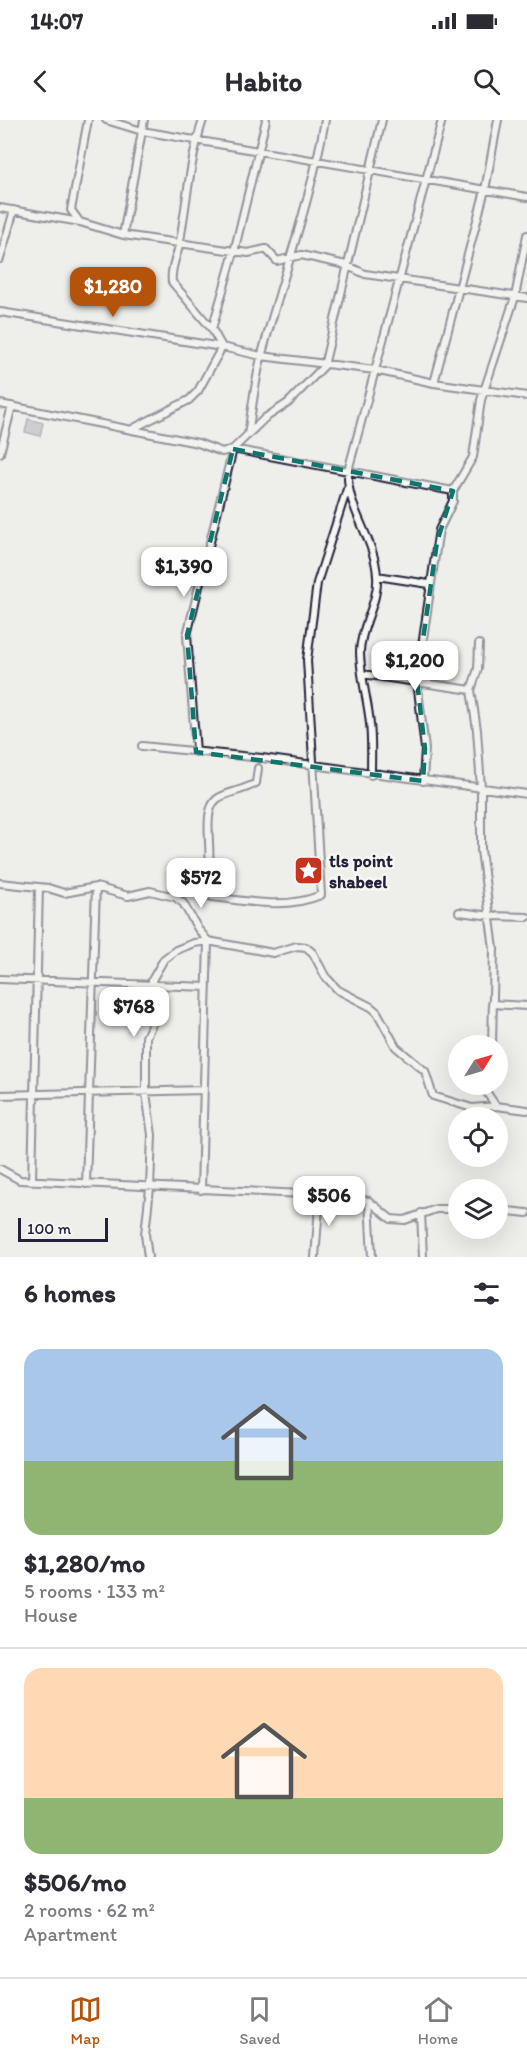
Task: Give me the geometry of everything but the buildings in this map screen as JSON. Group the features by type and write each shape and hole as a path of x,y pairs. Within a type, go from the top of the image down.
{"street":[{"path":"80,222 71,210 88,120"},
{"path":"106,120 142,131 527,197"},
{"path":"123,235 144,120"},
{"path":"203,120 196,140 180,244 171,273 172,282 212,329 222,347"},
{"path":"212,329 234,252 266,120"},
{"path":"248,435 261,356 293,255 318,162 326,120"},
{"path":"196,752 187,635 233,449 265,418 288,403 324,366 382,120"},
{"path":"212,897 286,904 305,902 321,895 307,660 317,583 347,488 348,471 402,278 424,180 442,120"},
{"path":"434,383 485,190 498,120"},
{"path":"0,208 80,222 123,235 234,252 248,253 266,249 277,261 293,255 346,265 365,274 527,298"},
{"path":"0,259 14,210"},
{"path":"423,781 425,742 417,681 429,584 439,530 453,501 453,491 473,457 482,400 515,297 527,235"},
{"path":"0,312 222,347 324,366 375,370 485,392 498,390 527,396"},
{"path":"133,429 189,400 198,391 222,347"},
{"path":"0,404 198,442 222,452 233,449 453,491"},
{"path":"0,453 12,406"},
{"path":"347,488 369,541 377,576 374,600 363,630 360,651 370,724 371,774"},
{"path":"377,576 429,584"},
{"path":"479,644 477,669 471,690 477,730 481,788 481,850 492,916 494,949 492,1035"},
{"path":"362,674 471,690"},
{"path":"142,746 527,794"},
{"path":"175,897 192,884 205,882 208,876 212,856 208,820 214,801 222,795 243,792 256,783 258,768"},
{"path":"0,883 64,893 96,887 128,896 150,891 175,897 183,903 208,941 201,1190"},
{"path":"86,1184 96,887"},
{"path":"32,1181 39,888"},
{"path":"459,912 527,917"},
{"path":"148,1257 145,1234 152,1135 146,1092 146,1036 157,1013 153,985 156,969 164,959 194,942 208,941 273,954 297,946 306,947 314,953 325,976 338,990 372,1007 377,1012 396,1047 425,1071 433,1096 472,1108 496,1106 527,1110"},
{"path":"0,979 207,987"},
{"path":"492,1004 527,1006"},
{"path":"0,1095 204,1090"},
{"path":"488,1095 496,1106"},
{"path":"0,1169 20,1180 32,1181 320,1195 369,1202 392,1219 405,1220 421,1213 448,1210"},
{"path":"315,1257 320,1195"},
{"path":"369,1202 372,1257"},
{"path":"508,1211 527,1213"},
{"path":"421,1213 423,1257"}],"highlighted area":[{"path":"233,449 453,491 437,542 417,681 425,749 423,781 196,752 187,635"}],"shaded area":[{"path":"28,419 43,423 40,436 25,432"}],"place":[{"name":"tls point shabeel","path":"308,871"}]}
